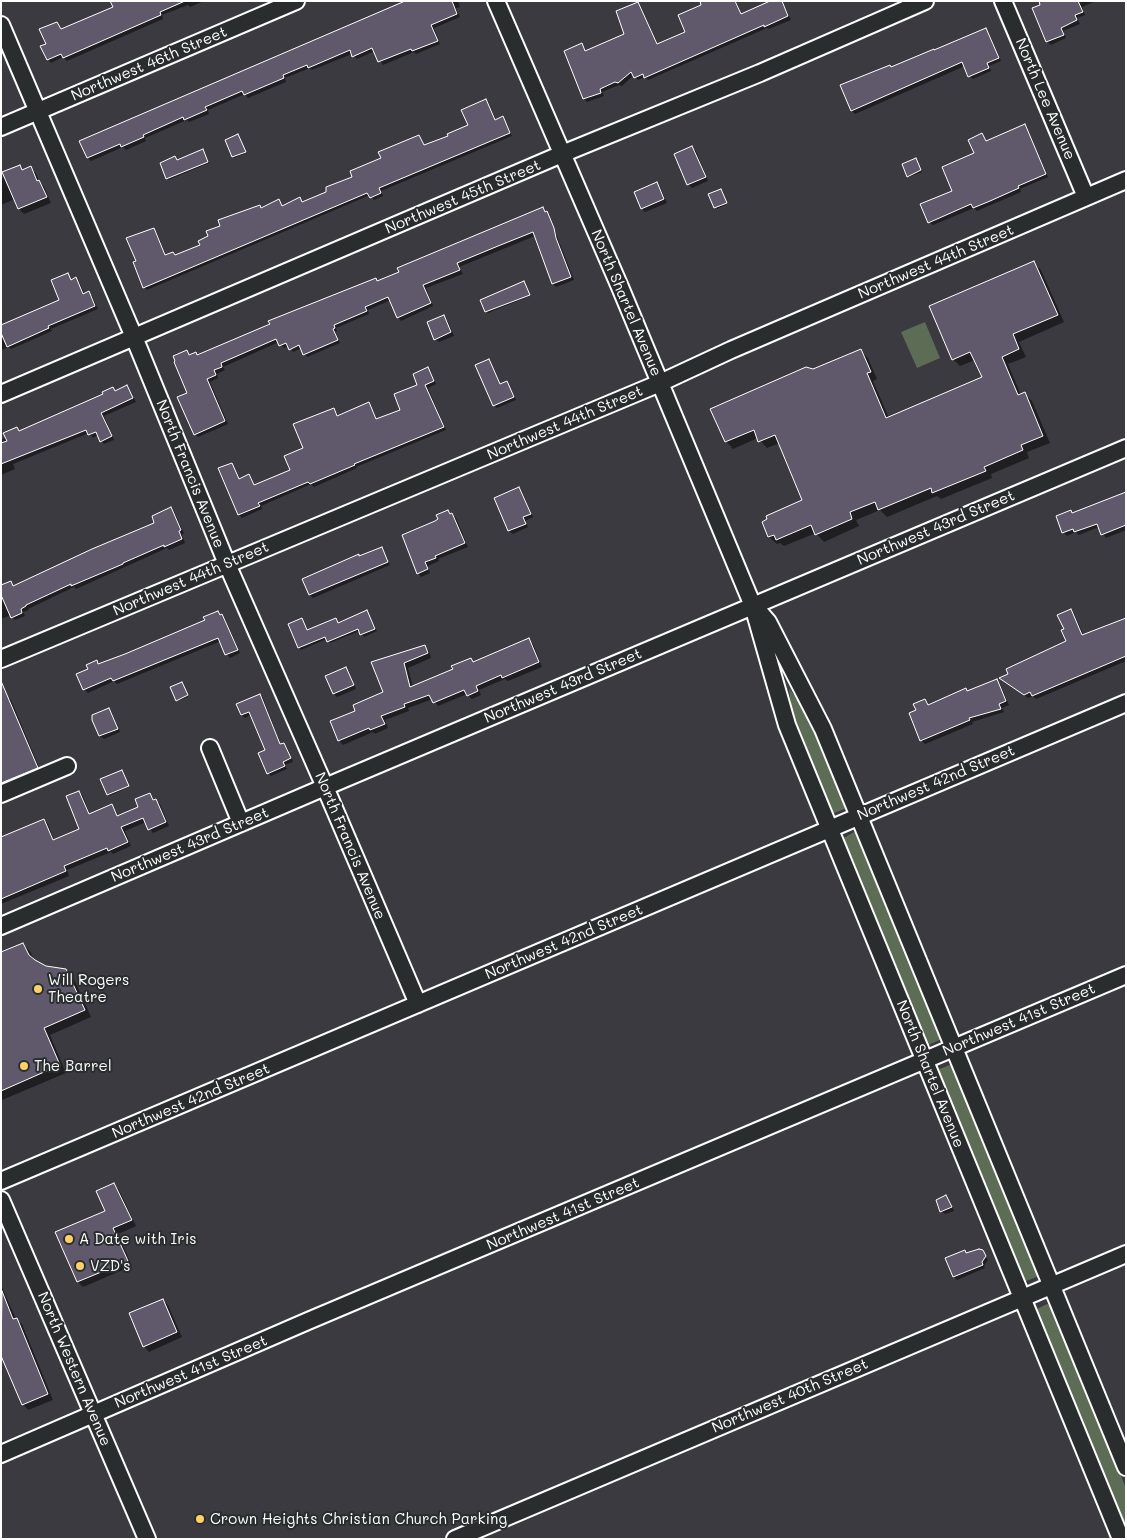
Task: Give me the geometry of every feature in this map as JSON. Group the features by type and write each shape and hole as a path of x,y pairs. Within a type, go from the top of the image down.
{"street":[{"name":"Northwest 46th Street","path":"1,127 296,1"},
{"name":"North Shartel Avenue","path":"496,1 660,383 753,606 787,725 1120,1539"},
{"name":"Northwest 45th Street","path":"1,394 562,154 760,73 925,1"},
{"name":"North Lee Avenue","path":"1003,1 1086,197"},
{"name":"North Francis Avenue","path":"1,25 134,338 227,564 418,1004"},
{"name":"Northwest 44th Street","path":"1,659 660,383 739,346 1126,180"},
{"name":"Northwest 43rd Street","path":"1,926 1126,448"},
{"name":"North Shartel Avenue","path":"753,606 768,622 786,661 812,705 1126,1467"},
{"name":"Northwest 42nd Street","path":"1,1181 1126,703"},
{"path":"210,748 241,823"},
{"path":"1,794 67,766"},
{"name":"Northwest 41st Street","path":"1,1454 308,1321 1126,975"},
{"name":"North Western Avenue","path":"1,1200 147,1539"},
{"name":"Northwest 40th Street","path":"455,1539 1126,1254"}],"green space":[{"path":"925,322 940,358 917,368 901,332"},
{"path":"789,688 806,712 847,808 834,813 831,812 792,718"},
{"path":"854,832 857,833 942,1039 926,1046 842,839"},
{"path":"952,1064 1039,1276 1024,1282 937,1070"},
{"path":"1047,1304 1052,1307 1126,1488 1126,1530 1036,1312 1037,1309"}],"building":[{"path":"110,1 185,1 160,12 161,15 63,58 61,54 47,60 40,46 46,44 39,29 57,22 61,29 113,7"},
{"path":"405,1 452,1 457,14 431,25 438,41 412,51 411,49 378,62 372,48 352,57 350,50 308,68 307,65 283,75 284,78 244,95 242,91 205,107 207,110 184,120 183,117 121,147 120,144 87,158 79,141"},
{"path":"700,1 735,1 741,14 770,1 782,1 788,16 644,78 643,74 634,78 631,72 618,83 615,82 600,89 601,93 583,99 564,51 582,43 585,51 624,34 616,11 638,2 657,44 685,32 678,15 701,5"},
{"path":"1039,1 1078,1 1083,12 1075,15 1077,20 1061,28 1064,35 1046,42 1032,8 1040,5"},
{"path":"986,28 999,58 987,63 989,68 968,77 962,62 851,111 840,85 890,65 891,67"},
{"path":"486,99 495,120 503,116 510,133 379,188 381,193 370,198 367,193 143,288 133,262 136,261 126,238 154,228 165,255 173,252 175,255 200,245 198,241 208,236 206,231 220,226 218,220 260,205 261,208 279,199 282,206 300,197 302,202 326,192 326,187 352,177 350,171 381,158 378,152 419,135 424,145 448,136 447,134 468,125 461,110"},
{"path":"1025,124 1046,174 990,201 973,208 971,204 928,223 920,204 952,191 942,167 974,153 968,140 982,133 986,141"},
{"path":"238,134 246,152 232,157 225,140"},
{"path":"692,146 706,177 687,185 674,154"},
{"path":"203,149 208,162 166,179 160,163 175,156 177,160"},
{"path":"916,158 921,170 907,177 902,164"},
{"path":"20,165 22,170 31,166 37,181 39,180 47,197 18,209 2,172"},
{"path":"657,182 664,199 641,209 634,192"},
{"path":"721,189 727,203 714,208 708,194"},
{"path":"543,207 545,212 547,211 554,228 571,277 552,284 533,232 457,263 460,270 423,285 431,303 397,318 388,297 365,307 367,311 334,325 335,328 333,329 338,340 303,355 299,345 289,350 286,343 279,346 276,339 221,363 222,367 214,370 216,375 207,379 225,421 194,435 177,397 187,393 173,356 187,350 189,355 196,352 197,355 270,324 268,321 376,278 377,281 399,272 397,268"},
{"path":"1034,261 1058,315 1013,334 1019,349 1002,357 1018,395 1025,392 1043,436 1021,445 1023,450 984,467 986,471 932,493 931,488 878,510 875,502 850,512 852,519 815,535 811,525 776,540 774,535 768,537 762,522 767,519 766,516 802,500 775,435 758,442 754,430 725,442 710,409 806,367 813,369 861,349 871,372 867,373 886,418 982,377 970,352 952,360 929,306"},
{"path":"68,273 71,280 76,277 83,294 89,291 95,306 48,326 49,328 7,347 1,333 1,325 59,300 51,280"},
{"path":"524,281 530,295 485,312 480,300"},
{"path":"444,315 451,332 434,340 427,322"},
{"path":"489,359 500,384 507,381 514,397 493,406 475,365"},
{"path":"428,367 434,381 425,385 444,427 310,484 308,482 258,503 260,506 238,515 218,468 232,463 239,479 249,474 254,485 290,470 284,456 303,448 293,424 334,408 337,416 369,402 376,419 400,410 394,394 417,385 413,374"},
{"path":"127,385 133,398 101,413 112,436 100,442 96,432 88,435 86,430 1,464 1,443 7,441 3,433 17,427 19,431 103,394 102,392 113,387 115,391"},
{"path":"519,487 531,514 523,517 526,524 508,531 494,498"},
{"path":"1126,492 1126,525 1101,535 1097,524 1074,532 1073,529 1062,533 1056,516 1071,510 1072,513"},
{"path":"171,507 181,530 179,531 182,539 71,586 71,584 26,605 21,609 22,613 11,618 1,595 1,585 11,581 13,586 92,549 154,523 152,516"},
{"path":"448,510 450,514 452,513 465,543 425,562 428,569 417,574 402,535 435,521 438,519 436,515"},
{"path":"382,547 388,562 309,595 302,579 359,554 359,556"},
{"path":"1071,609 1082,635 1126,618 1126,656 1032,696 1030,692 1024,695 999,678 1008,674 1006,669 1066,641 1061,630 1064,629 1057,615"},
{"path":"367,610 375,629 360,635 358,629 327,642 325,637 298,648 288,624 302,618 307,630 336,618 338,623"},
{"path":"218,611 220,615 222,614 238,650 225,655 218,638 113,681 111,678 83,690 76,674 88,669 86,665 97,660 98,664 125,654 205,620 203,617"},
{"path":"529,638 539,662 502,678 501,675 476,686 478,691 467,696 464,690 433,703 429,695 404,704 405,707 381,716 385,724 370,730 369,728 338,741 330,721 355,711 353,705 383,692 371,662 425,645 428,653 404,663 410,687 453,669 451,666 471,658 473,662"},
{"path":"346,667 354,685 333,694 325,676"},
{"path":"997,679 1006,701 999,704 1001,709 969,718 970,720 920,741 909,713 916,710 913,704 925,699 928,705 966,688 967,691"},
{"path":"1,681 38,768 1,783"},
{"path":"182,682 188,695 176,701 170,687"},
{"path":"260,694 280,744 284,743 291,758 283,762 285,766 267,774 258,753 265,750 249,712 241,715 236,704"},
{"path":"109,708 118,729 99,736 92,720 92,715"},
{"path":"122,770 129,786 107,795 100,779"},
{"path":"79,791 89,814 112,804 117,816 138,807 135,799 150,793 153,800 156,799 166,822 148,830 143,818 121,827 128,842 108,851 107,848 64,866 66,871 1,899 1,837 44,819 53,840 79,829 66,796"},
{"name":"Will Rogers Theatre","path":"23,943 29,955 35,960 46,966 66,969 85,1010 44,1028 60,1065 1,1091 1,952"},
{"path":"114,1183 132,1220 113,1228 128,1261 77,1282 55,1232 105,1211 96,1191"},
{"path":"946,1195 952,1207 940,1212 936,1200"},
{"path":"979,1249 983,1250 986,1256 982,1262 983,1265 953,1277 945,1258 965,1250 966,1253"},
{"path":"2,1291 13,1319 17,1318 48,1394 22,1405 1,1356"},
{"path":"163,1299 177,1332 143,1347 129,1313"}],"place":[{"name":"Will Rogers Theatre","path":"38,989"},
{"name":"The Barrel","path":"24,1066"},
{"name":"A Date with Iris","path":"69,1239"},
{"name":"VZD's","path":"80,1266"},
{"name":"Crown Heights Christian Church Parking","path":"200,1519"}]}
